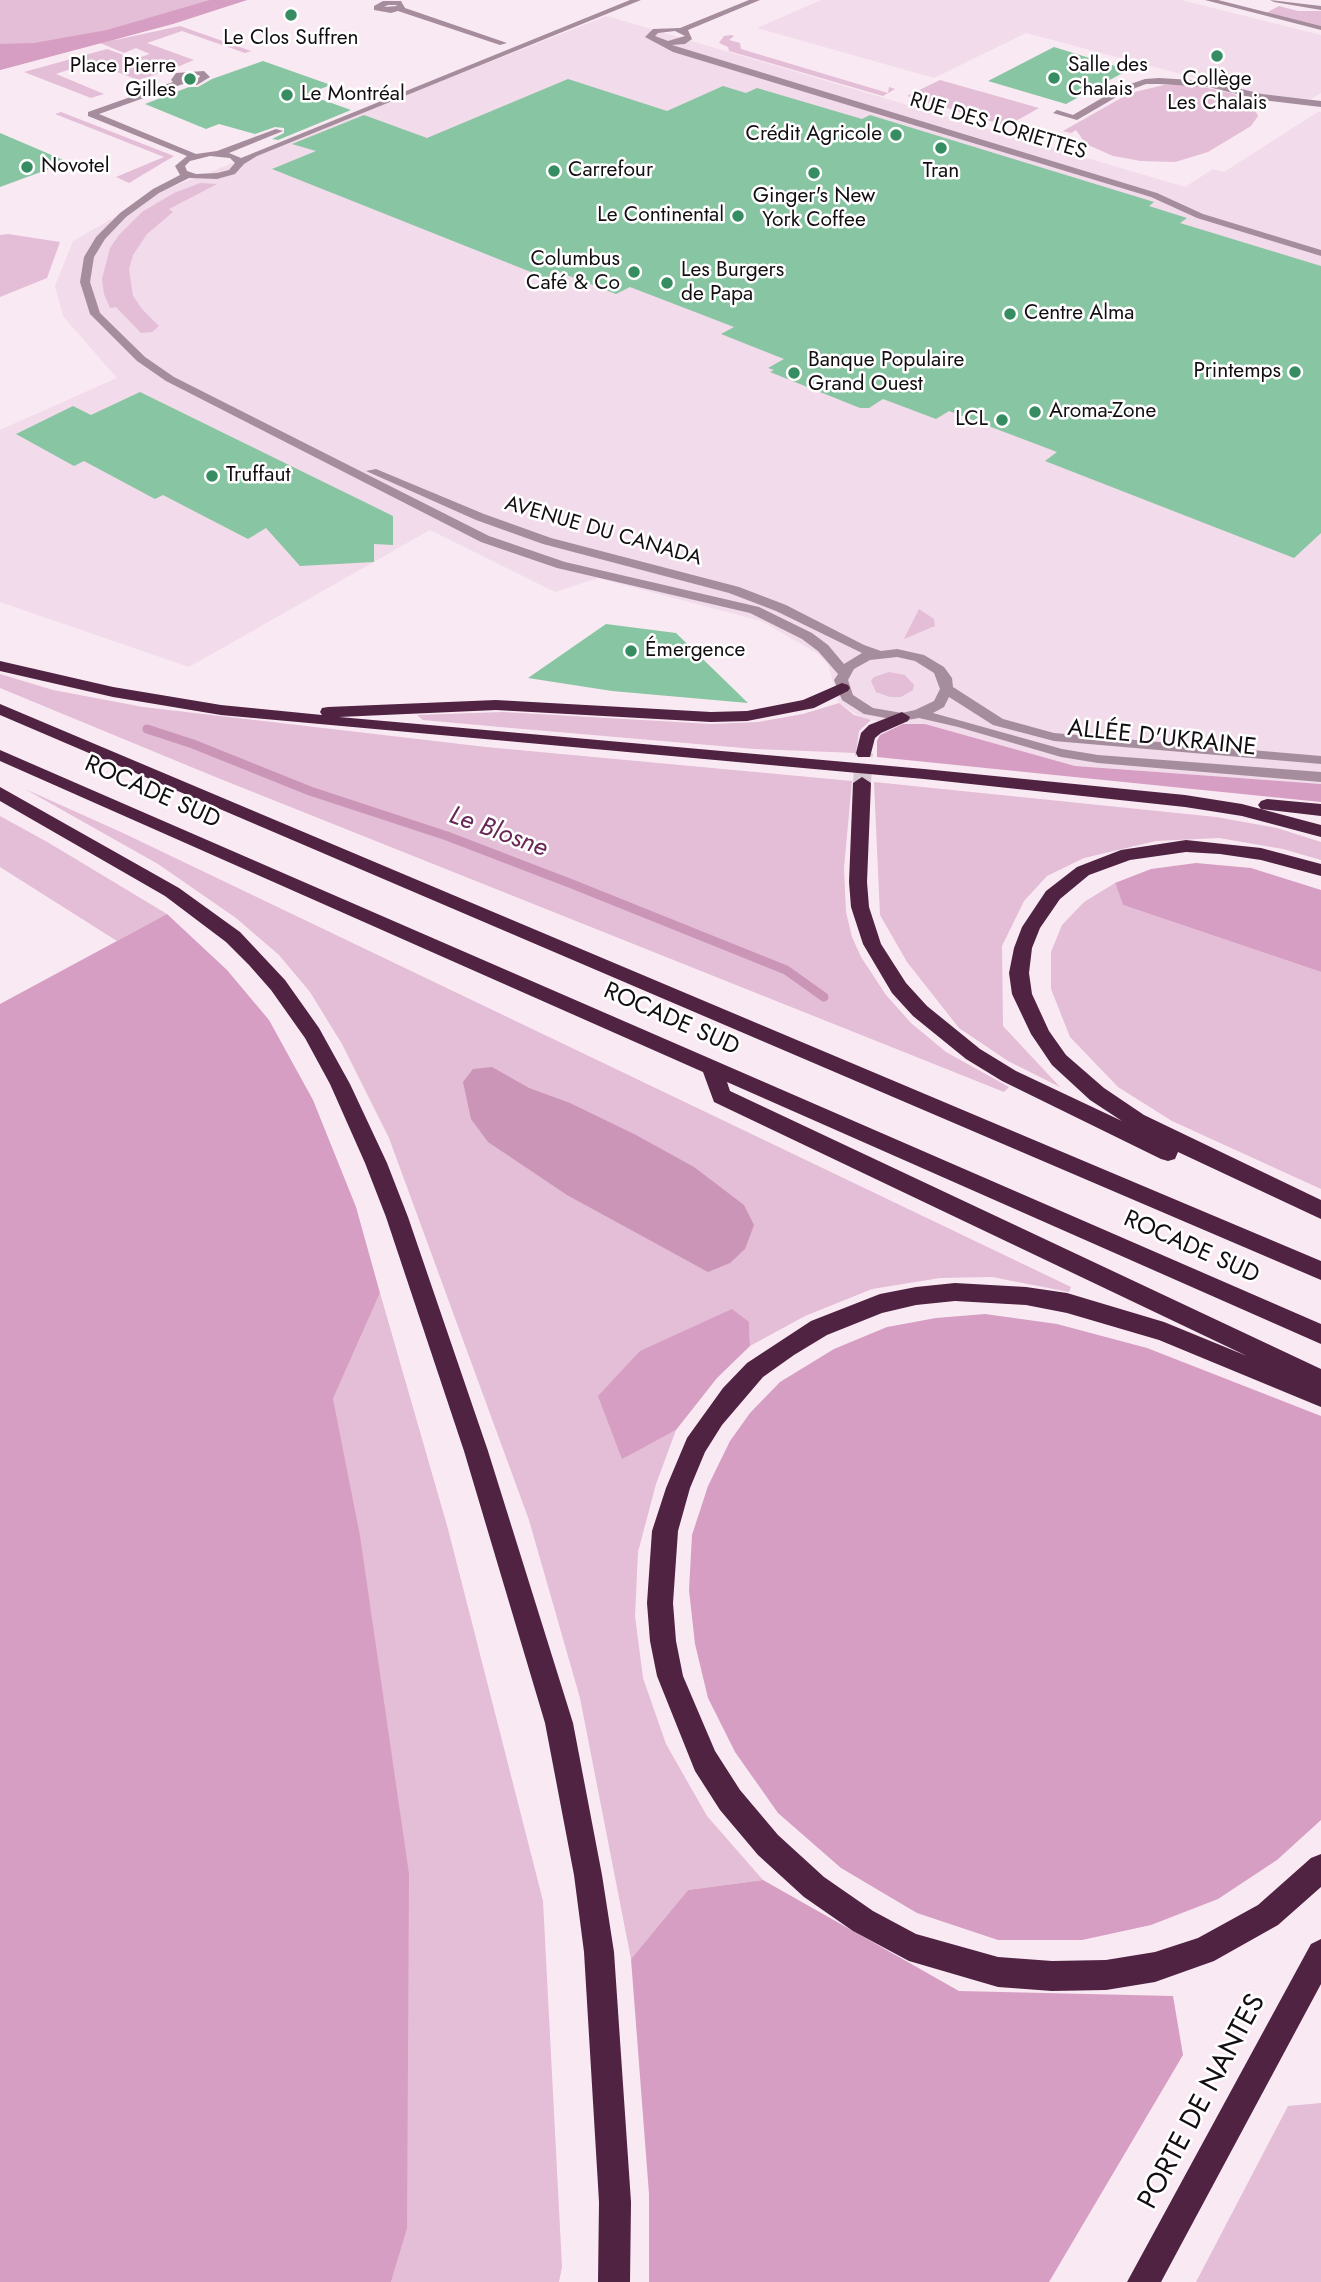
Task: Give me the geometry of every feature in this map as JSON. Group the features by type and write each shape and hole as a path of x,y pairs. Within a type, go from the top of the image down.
{"highway":[{"path":"0,666 113,692 221,710 305,716 333,722 439,732 885,770 1185,801 1321,810"},
{"path":"305,716 335,710 496,705 711,717 747,716 808,704 843,680"},
{"name":"ROCADE SUD","path":"0,709 1321,1271"},
{"path":"864,753 867,737 875,729 911,715"},
{"name":"ROCADE SUD","path":"0,755 1321,1334"},
{"path":"862,783 858,882 860,906 872,944 884,965 899,988 920,1011 973,1054 1009,1076 1321,1226"},
{"path":"0,793 135,869 233,937 278,985 312,1033 340,1084 376,1163 397,1217 476,1451 559,1723 588,1875 599,1952 611,2115 614,2282"},
{"path":"1185,801 1252,812 1321,831"},
{"path":"1321,870 1261,854 1186,846 1127,854 1099,863 1067,882 1041,910 1023,948 1019,973 1022,993 1041,1034 1059,1060 1097,1094 1137,1121 1193,1150 1321,1210"},
{"path":"711,1066 721,1096 1321,1380"},
{"path":"1321,1397 1164,1332 1067,1303 1026,1296 955,1292 916,1296 880,1304 818,1328 786,1348 755,1370 714,1418 696,1446 678,1488 665,1531 660,1603 663,1641 670,1676 705,1760 730,1800 768,1845 814,1886 863,1921 909,1946 998,1972 1106,1975 1155,1966 1204,1951 1268,1915 1321,1868"},
{"name":"PORTE DE NANTES","path":"1143,2282 1321,1954"}],"street":[{"path":"490,48 612,0"},
{"path":"288,127 219,153 194,156 180,166 183,173 188,175 224,175 237,169 240,162 355,113 637,0"},
{"path":"681,30 756,0"},
{"path":"1209,0 1321,28"},
{"path":"1274,0 1321,8"},
{"path":"399,9 503,43"},
{"path":"662,29 681,30 689,34 685,41 662,43 651,40 649,35 662,29"},
{"name":"RUE DES LORIETTES","path":"685,41 689,45 716,54 1168,189 1211,210 1321,244"},
{"name":"RUE DES LORIETTES","path":"662,43 700,57 1154,195 1200,216 1321,253"},
{"path":"1057,113 1074,118 1122,90 1145,82 1159,81 1208,84 1262,97 1321,104"},
{"path":"179,83 90,114 194,156"},
{"path":"219,153 233,156 240,162"},
{"name":"AVENUE DU CANADA","path":"188,175 139,202 122,215 101,237 89,257 85,272 90,303 104,326 160,373 410,503 514,550 561,565 721,600 765,614 815,642 843,680"},
{"name":"AVENUE DU CANADA","path":"278,433 511,528 575,549 720,585 757,598 839,639 878,653"},
{"path":"843,680 857,660 878,653"},
{"name":"ALLÉE D'UKRAINE","path":"878,653 911,655 931,664 945,678 947,690 976,710 998,722 1054,737 1321,760"},
{"name":"ALLÉE D'UKRAINE","path":"843,680 847,697 869,711 961,723 1061,753 1098,760 1321,777"},
{"path":"911,715 939,704 947,690"}],"shaded area":[{"path":"0,0 247,0 111,41 180,26 251,51 245,53 182,31 147,43 194,60 170,70 138,58 150,54 136,48 124,53 100,43 0,70"},
{"path":"210,0 247,0 173,24 0,70 0,44 34,43 107,30"},
{"name":"Collège Les Chalais","path":"821,0 1181,0 1321,35 1321,93 1311,99 1256,94 1026,33 934,78 757,28"},
{"path":"1279,6 1298,11 1321,11 1321,26 1266,13"},
{"path":"607,16 1185,187 1213,169 1224,172 1321,112 1321,784 1075,766 925,724 888,723 862,718 839,703 828,664 817,653 761,621 598,578 555,592 430,530 189,667 0,602 0,430 117,378 63,316 55,286 73,241 157,193"},
{"path":"724,36 734,36 729,40 740,43 741,49 888,93 889,87 895,89 883,96 729,51 728,47 719,43"},
{"path":"107,49 168,71 138,80 91,62 56,74 104,94 91,98 24,72"},
{"path":"940,80 1039,108 1007,126 907,96"},
{"path":"1164,85 1195,85 1234,94 1252,104 1258,116 1251,126 1208,152 1175,162 1141,161 1113,156 1086,144 1076,130 1071,133 1063,131 1130,93"},
{"path":"61,112 174,156 129,183 116,177 164,157 55,114"},
{"path":"200,183 217,184 169,209 173,212 147,234 133,255 129,269 133,296 159,326 152,332 141,333 116,307 110,308 104,294 102,279 110,248 142,212 174,193"},
{"path":"0,235 60,242 47,278 0,297"},
{"path":"919,609 934,619 935,626 904,639"},
{"path":"889,672 905,675 914,685 913,690 901,697 890,697 876,692 871,681 874,677"},
{"path":"0,674 53,690 143,707 486,747 852,781 844,868 846,912 852,937 861,957 886,995 911,1023 946,1052 1009,1087 1004,1092 213,776 0,688"},
{"path":"839,703 854,715 871,720 859,731 856,753 755,749 500,727 423,720 417,715 503,712 712,724 758,722 803,714"},
{"path":"903,724 925,724 1075,766 1321,784 1321,802 877,757 877,741 880,735"},
{"path":"874,782 1216,817 1277,828 1321,842 1321,860 1283,849 1219,838 1156,841 1084,858 1047,876 1024,901 1002,946 1003,1026 1060,1087 1008,1061 959,1028 907,962 880,915"},
{"path":"25,789 123,833 1071,1287 1069,1292 992,1277 940,1278 872,1289 805,1316 750,1346 749,1322 622,1458 676,1430 656,1484 638,1552 635,1616 643,1678 666,1744 707,1816 763,1880 688,1890 631,1959 580,1698 529,1520 389,1138 342,1044 310,992 279,955 236,918 158,864"},
{"path":"0,816 167,914 117,941 0,867"},
{"path":"1196,863 1251,868 1321,890 1321,972 1123,905 1115,883 1151,869"},
{"path":"1115,883 1123,905 1321,972 1321,1189 1172,1121 1118,1087 1070,1037 1051,989 1051,952 1062,925 1084,902"},
{"path":"167,914 227,970 269,1020 313,1100 356,1207 380,1293 333,1399 360,1536 409,1874 407,2229 391,2282 0,2282 0,1004"},
{"path":"492,1067 529,1088 570,1103 636,1135 694,1167 744,1205 754,1225 745,1249 730,1263 708,1272 567,1195 488,1142 471,1119 463,1082 473,1069"},
{"path":"380,1293 448,1529 543,1901 562,2267 559,2282 391,2282 407,2229 333,1399"},
{"path":"732,1309 749,1322 750,1346 717,1378 676,1430 622,1459 598,1396 640,1351"},
{"path":"985,1314 1057,1324 1147,1348 1321,1416 1321,1820 1277,1860 1218,1899 1151,1925 1082,1940 998,1940 917,1913 841,1868 778,1813 735,1752 708,1698 695,1644 689,1590 692,1535 708,1486 730,1441 750,1413 780,1382 834,1349 887,1327 936,1318"},
{"path":"763,1880 959,1991 1173,1996 1183,2055 1049,2282 649,2282 649,2194 631,1959 688,1890"},
{"path":"1321,2103 1321,2282 1196,2282 1288,2106"}],"building":[{"name":"Salle des Chalais","path":"1054,47 1128,70 1066,104 988,81"},
{"path":"263,61 331,85 306,94 351,110 278,140 272,139 284,133 284,128 275,127 255,134 219,124 206,129 145,104 189,87 198,87 212,79"},
{"name":"Centre Alma","path":"568,79 667,111 723,86 746,93 757,88 862,119 870,115 1154,202 1149,206 1187,218 1180,223 1321,266 1321,533 1294,558 1045,461 1057,452 949,411 936,419 883,399 869,408 860,408 770,372 774,370 768,368 784,359 721,334 734,327 630,287 616,294 559,272 546,278 272,169 316,151 292,144 364,115 427,138"},
{"name":"Novotel","path":"0,133 68,162 0,187"},
{"name":"Truffaut","path":"140,392 393,516 393,545 374,544 374,562 300,566 266,528 248,539 163,495 155,499 84,461 74,466 16,434 73,406 91,415"},
{"name":"Émergence","path":"606,624 676,633 748,703 612,691 528,678"}],"waterway":[{"name":"Le Blosne","path":"147,729 193,744 310,791 447,836 572,884 786,970 824,997"}],"tunnel":[{"path":"862,783 864,753"}],"place":[{"name":"Le Clos Suffren","path":"291,15"},
{"name":"Collège Les Chalais","path":"1217,56"},
{"name":"Salle des Chalais","path":"1054,78"},
{"name":"Place Pierre Gilles","path":"190,79"},
{"name":"Le Montréal","path":"287,95"},
{"name":"Crédit Agricole","path":"896,135"},
{"name":"Tran","path":"941,148"},
{"name":"Novotel","path":"27,167"},
{"name":"Carrefour","path":"554,171"},
{"name":"Ginger's New York Coffee","path":"814,173"},
{"name":"Le Continental","path":"738,216"},
{"name":"Columbus Café & Co","path":"634,272"},
{"name":"Les Burgers de Papa","path":"667,283"},
{"name":"Centre Alma","path":"1010,314"},
{"name":"Printemps","path":"1295,372"},
{"name":"Banque Populaire Grand Ouest","path":"794,373"},
{"name":"Aroma-Zone","path":"1035,412"},
{"name":"LCL","path":"1002,420"},
{"name":"Truffaut","path":"212,476"},
{"name":"Émergence","path":"631,651"}]}
